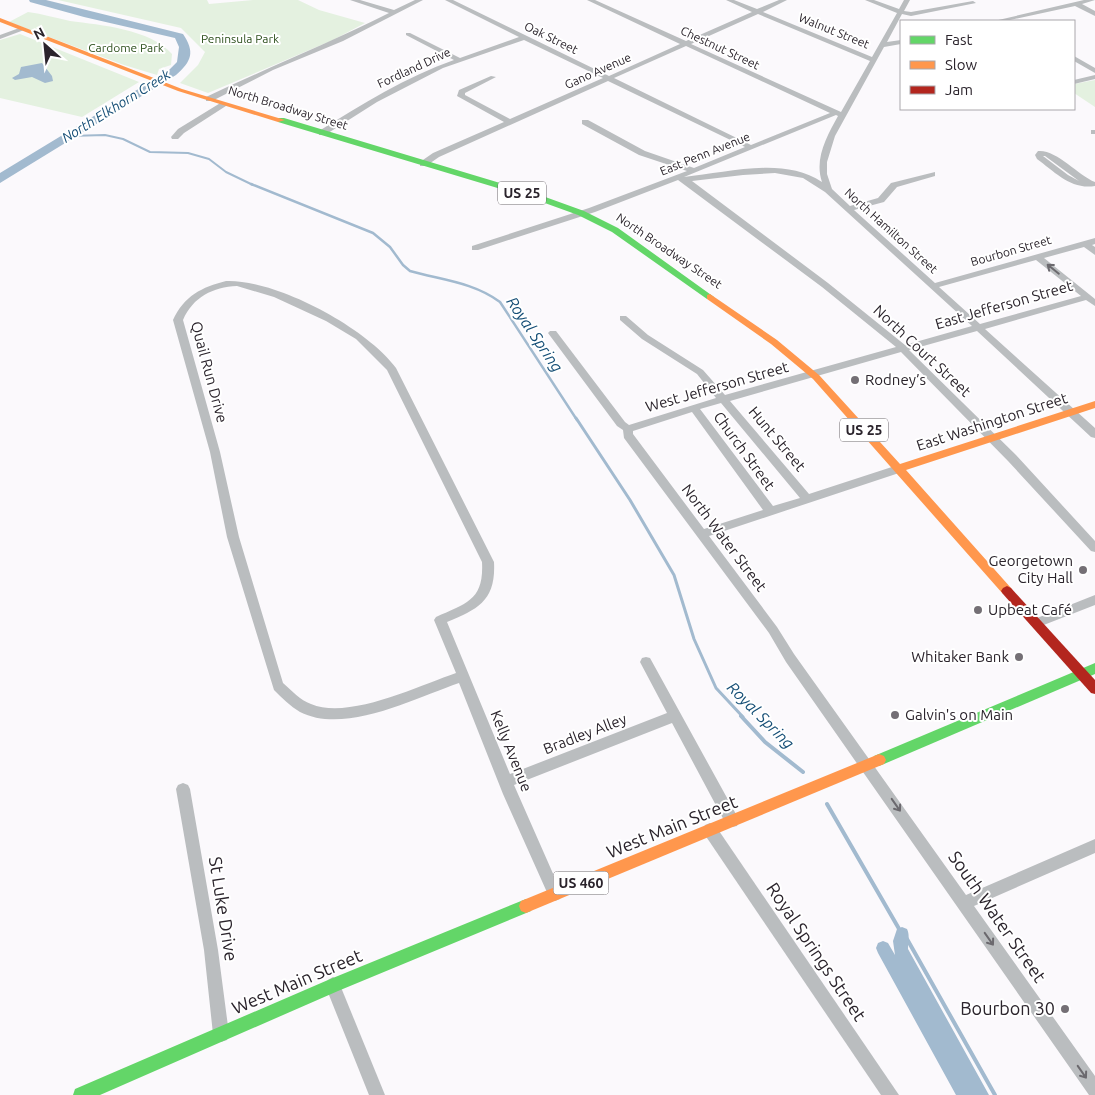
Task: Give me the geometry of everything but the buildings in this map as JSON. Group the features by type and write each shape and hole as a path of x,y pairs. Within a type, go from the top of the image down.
{"main road":[{"name":"US 25","path":"0,20 19,28"},
{"name":"North Broadway Street","path":"19,28 168,86 534,196 582,213 607,225 782,348 814,374 898,469"},
{"name":"East Washington Street","path":"898,469 1095,404"},
{"name":"US 25","path":"898,469 1095,689"},
{"name":"US 460","path":"1082,674 1095,668"},
{"name":"West Main Street","path":"81,1095 333,985 868,766 1082,674"}],"street":[{"path":"352,0 393,12"},
{"path":"209,99 347,37 393,12 420,0"},
{"name":"Oak Street","path":"448,0 752,148"},
{"name":"Chestnut Street","path":"590,0 838,114"},
{"name":"Walnut Street","path":"729,0 874,60"},
{"name":"Gano Avenue","path":"423,164 436,155 784,0"},
{"path":"868,0 900,12 913,14 973,3"},
{"name":"North Hamilton Street","path":"907,0 874,60 838,114 823,162 823,174 828,190 1095,434"},
{"path":"1013,20 1092,0"},
{"path":"1077,4 1095,14"},
{"path":"0,35 19,28"},
{"path":"408,34 459,60"},
{"name":"Fordland Drive","path":"322,133 374,100 459,60 523,38"},
{"path":"882,45 900,42"},
{"path":"1075,59 1095,71"},
{"path":"493,77 462,92 461,96 510,122"},
{"path":"1075,82 1095,77"},
{"path":"175,137 181,131 225,104"},
{"name":"East Penn Avenue","path":"476,248 582,213 838,114"},
{"path":"585,122 642,153 694,171"},
{"path":"1041,153 1047,154 1083,180 1094,184 1082,185 1076,183 1039,155 1041,153"},
{"path":"670,180 755,173 823,174"},
{"path":"801,174 828,190"},
{"path":"848,209 881,200 894,185 932,174"},
{"name":"North Court Street","path":"685,180 824,285 902,349 992,438 1095,548"},
{"name":"Bourbon Street","path":"933,286 1095,240"},
{"path":"1085,243 1095,252"},
{"path":"1037,256 1091,300"},
{"name":"Quail Run Drive","path":"440,620 468,608 485,593 489,578 488,562 391,368 370,345 342,326 266,291 246,285 222,286 201,292 186,303 178,320 215,452 233,536 278,686 288,698 303,708 320,713 340,715 368,711 463,676"},
{"name":"East Jefferson Street","path":"814,374 978,328 1091,300"},
{"name":"Hunt Street","path":"623,318 645,337 700,372 807,499"},
{"name":"North Water Street","path":"553,333 621,424 628,428 628,435 773,630 790,658 868,766"},
{"name":"West Jefferson Street","path":"628,428 814,374"},
{"name":"Church Street","path":"694,408 770,511"},
{"path":"702,534 898,469"},
{"path":"1036,623 1095,600"},
{"name":"Kelly Avenue","path":"440,620 506,782 555,894"},
{"path":"646,662 732,821"},
{"name":"Bradley Alley","path":"506,782 676,716"},
{"name":"South Water Street","path":"868,766 1095,1090"},
{"name":"St Luke Drive","path":"184,789 211,950 221,1034"},
{"name":"Royal Springs Street","path":"710,830 891,1095"},
{"path":"964,903 1095,846"},
{"path":"333,985 377,1095"}],"green space":[{"name":"Peninsula Park","path":"58,0 207,0 209,4 253,0 298,0 319,10 365,23 333,40 208,93 180,83 198,65 205,52 181,28"},
{"name":"Cardome Park","path":"28,12 138,34 163,46 172,54 171,65 159,69 157,75 124,65 9,22"},
{"path":"20,34 139,82 82,117 0,98 0,40"},
{"path":"1095,80 1095,107 1075,94 1075,84"}],"water":[{"path":"42,63 52,76 53,81 45,83 32,77 15,80 12,78 19,74 21,67"}],"waterway":[{"name":"North Elkhorn Creek","path":"0,179 172,73 183,63 185,47 179,36 88,15 34,0"},
{"name":"Royal Spring","path":"69,136 105,135 123,139 150,152 188,153 209,159 226,172 253,185"},
{"name":"Royal Spring","path":"251,184 373,233 390,247 403,265 410,271 468,286 490,295 500,302 577,420"},
{"name":"Royal Spring","path":"576,418 630,500 674,575 694,639 716,688 743,717"},
{"name":"Royal Spring","path":"741,716 765,742 803,772"},
{"name":"Royal Spring","path":"827,804 902,934 907,939 995,1095"},
{"path":"902,934 900,941 901,951 981,1095"},
{"path":"883,948 965,1095"}],"traffic: fast":[{"path":"281,120 534,196 581,213 615,230 710,297"},
{"path":"879,760 1095,668"},
{"path":"81,1095 333,985 526,906"}],"traffic: slow":[{"path":"0,20 180,90 281,120"},
{"path":"710,297 774,342 816,377 1007,591"},
{"path":"898,469 1095,404"},
{"path":"526,906 879,760"}],"traffic: jam":[{"path":"1007,591 1095,689"}],"place":[{"name":"Rodney’s","path":"855,380"},
{"name":"Georgetown City Hall","path":"1083,570"},
{"name":"Upbeat Café","path":"978,610"},
{"name":"Whitaker Bank","path":"1019,657"},
{"name":"Galvin's on Main","path":"895,715"},
{"name":"Bourbon 30","path":"1065,1009"}]}
